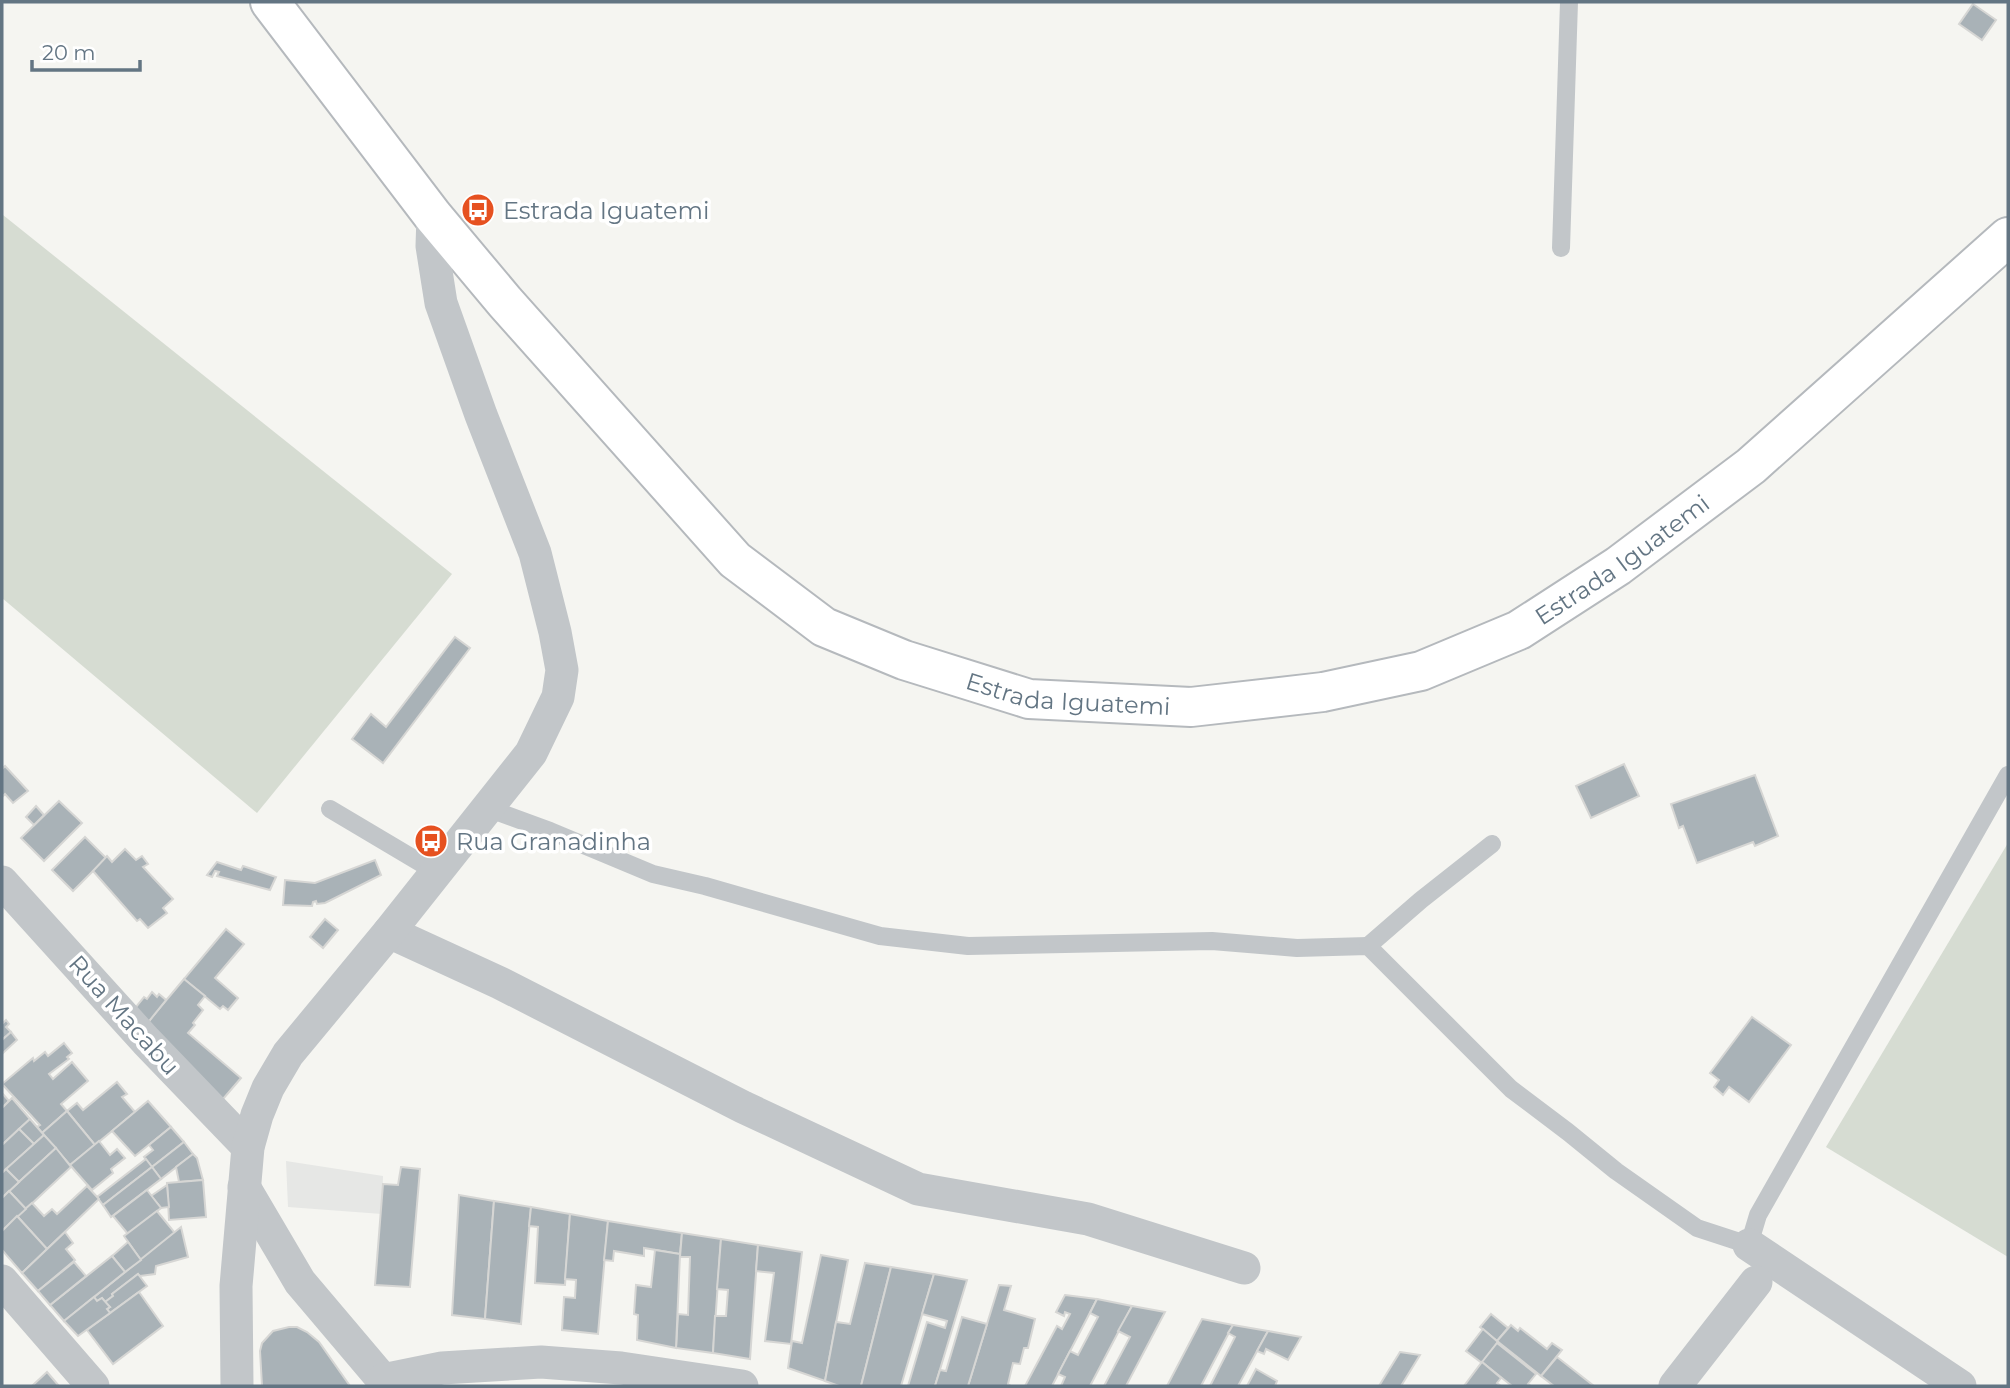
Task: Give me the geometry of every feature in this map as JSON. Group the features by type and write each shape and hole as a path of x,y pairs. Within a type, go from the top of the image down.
{"main road":[{"name":"Estrada Iguatemi","path":"270,2 433,216 505,302 735,560 824,627 904,660 1029,699 1191,707 1323,692 1422,671 1519,630 1618,566 1751,466 2008,237"}],"street":[{"path":"237,1386 236,1286 247,1147 268,1088 288,1054 531,753 558,697 562,670 535,553 441,303 432,246 433,216"},
{"name":"Rua Macabu","path":"2,882 146,1041 247,1147"},
{"path":"389,932 500,983 743,1107 918,1189 1088,1219 1244,1268"},
{"path":"244,1187 300,1282 385,1383 442,1368 541,1362 621,1368 742,1386"},
{"path":"1749,1245 1960,1386"},
{"path":"2,1281 93,1386"},
{"path":"1675,1386 1756,1282"}],"lane":[{"path":"1561,248 1569,2"},
{"path":"1756,1282 1749,1245 1758,1214 2008,775"},
{"path":"487,808 653,874 705,886 880,936 968,946 1212,941 1297,948 1368,946 1492,844"},
{"path":"330,809 436,872"},
{"path":"1368,946 1511,1089 1616,1171 1697,1228 1749,1245"}],"shaded area":[{"path":"3,215 452,574 257,813 2,598"},
{"path":"2008,843 2008,1257 1826,1147"},
{"path":"286,1161 383,1176 382,1214 288,1207"}],"building":[{"path":"1973,4 1996,20 1982,40 1959,24"},
{"path":"455,637 470,648 383,763 352,739 371,714 386,727"},
{"path":"1624,764 1639,796 1591,818 1576,786"},
{"path":"5,766 28,791 13,803 5,794 2,797 2,769"},
{"path":"1755,775 1778,836 1755,846 1753,842 1697,863 1683,826 1679,828 1671,804"},
{"path":"59,801 82,823 44,861 21,838"},
{"path":"36,806 44,815 34,825 26,817"},
{"path":"85,837 106,858 73,891 52,870"},
{"path":"125,849 136,860 142,856 148,864 143,867 173,899 163,908 167,913 148,928 140,919 137,921 93,871 107,856 112,862"},
{"path":"375,860 381,875 325,903 317,904 316,901 312,906 283,905 285,880 315,883"},
{"path":"217,862 241,870 243,866 276,877 270,890 217,876 219,872 215,871 212,877 207,875"},
{"path":"325,919 338,930 323,948 310,937"},
{"path":"226,929 244,944 215,978 238,998 228,1010 223,1006 220,1009 184,979"},
{"path":"184,979 205,996 198,1005 203,1010 188,1033 241,1078 223,1099 143,1028"},
{"path":"152,992 166,1000 146,1025 131,1013 144,997 147,999"},
{"path":"1752,1017 1791,1045 1749,1102 1729,1087 1723,1095 1714,1087 1719,1080 1710,1073"},
{"path":"6,1020 9,1024 6,1027 11,1032 2,1040 2,1024"},
{"path":"11,1032 17,1040 2,1054 2,1040"},
{"path":"64,1043 72,1053 67,1057 69,1059 49,1074 53,1079 72,1062 88,1081 61,1104 67,1111 42,1133 37,1127 40,1125 2,1084 33,1058 34,1061 45,1052 48,1056"},
{"path":"117,1082 127,1094 122,1097 135,1112 95,1145 67,1111 77,1103 83,1110"},
{"path":"2,1093 9,1101 2,1108"},
{"path":"12,1098 30,1119 2,1145 2,1108"},
{"path":"148,1101 171,1127 135,1156 112,1131"},
{"path":"67,1111 95,1145 70,1165 42,1133"},
{"path":"30,1119 44,1135 34,1144 19,1129"},
{"path":"171,1127 184,1142 152,1167 144,1157 153,1150 149,1145"},
{"path":"19,1129 34,1144 2,1173 2,1145"},
{"path":"44,1135 56,1148 19,1182 6,1169"},
{"path":"99,1141 110,1155 117,1149 125,1158 111,1169 113,1173 92,1190 70,1165"},
{"path":"184,1142 193,1154 161,1179 152,1167"},
{"path":"56,1148 71,1167 26,1209 9,1191"},
{"path":"193,1154 197,1158 203,1180 179,1182 176,1167"},
{"path":"146,1159 152,1167 103,1205 97,1197"},
{"path":"152,1167 161,1179 111,1217 103,1205"},
{"path":"401,1167 420,1169 410,1287 375,1285 383,1184 398,1185"},
{"path":"6,1169 19,1182 2,1198 2,1173"},
{"path":"203,1180 206,1217 169,1220 167,1183"},
{"path":"167,1185 169,1207 161,1208 151,1196"},
{"path":"87,1186 99,1199 47,1249 17,1216 32,1203 44,1216 52,1209 57,1214"},
{"path":"147,1190 161,1208 128,1234 113,1216"},
{"path":"9,1191 26,1209 2,1231 2,1198"},
{"path":"459,1195 494,1201 485,1319 452,1315"},
{"path":"494,1201 531,1207 521,1324 485,1319"},
{"path":"531,1207 570,1214 565,1285 535,1283 538,1227 529,1226"},
{"path":"157,1211 175,1233 141,1260 124,1236"},
{"path":"570,1214 608,1221 598,1334 562,1330 564,1297 575,1298 576,1280 565,1279"},
{"path":"17,1216 47,1249 22,1273 2,1250 2,1231"},
{"path":"608,1221 682,1233 680,1254 644,1248 644,1256 614,1251 613,1261 604,1260"},
{"path":"181,1227 188,1257 156,1266 155,1274 138,1274 105,1302 102,1298 97,1301 94,1297"},
{"path":"65,1232 73,1243 66,1249 75,1260 38,1291 22,1273"},
{"path":"682,1233 721,1239 713,1353 676,1348 678,1314 688,1315 690,1257 680,1257"},
{"path":"721,1239 758,1245 750,1359 713,1353 715,1316 726,1316 728,1290 717,1289"},
{"path":"128,1242 141,1260 125,1272 112,1256"},
{"path":"758,1245 802,1252 791,1344 765,1341 774,1273 756,1271"},
{"path":"655,1250 680,1254 676,1348 637,1340 638,1315 634,1314 636,1285 651,1287"},
{"path":"821,1255 848,1260 825,1381 788,1368 792,1341 802,1343"},
{"path":"112,1256 125,1272 64,1321 50,1305"},
{"path":"74,1262 86,1276 50,1305 38,1291"},
{"path":"865,1263 891,1267 861,1386 839,1386 825,1381 836,1322 850,1324"},
{"path":"891,1267 934,1274 901,1386 861,1386"},
{"path":"138,1274 147,1286 110,1313 107,1309 110,1307 105,1302"},
{"path":"934,1274 967,1280 935,1386 908,1386 927,1322 945,1328 947,1321 922,1314"},
{"path":"999,1285 1011,1286 1004,1310 1035,1319 1028,1348 1024,1348 1020,1364 1013,1363 1008,1384 1011,1386 968,1386"},
{"path":"139,1292 163,1326 113,1364 87,1330"},
{"path":"1065,1295 1097,1299 1052,1386 1025,1386 1057,1326 1062,1329 1070,1314 1065,1312 1064,1316 1056,1312"},
{"path":"94,1297 97,1301 102,1298 110,1307 107,1309 110,1313 78,1336 64,1321"},
{"path":"1097,1299 1132,1306 1090,1386 1061,1386 1065,1377 1058,1374 1070,1351 1078,1355 1098,1317 1090,1313"},
{"path":"1132,1306 1165,1312 1126,1386 1104,1386 1130,1337 1118,1331"},
{"path":"1491,1314 1508,1328 1497,1341 1480,1327"},
{"path":"962,1317 987,1324 968,1386 935,1386 940,1370 946,1371"},
{"path":"1202,1319 1233,1325 1201,1386 1167,1386"},
{"path":"1233,1325 1268,1331 1238,1386 1210,1386 1235,1337 1228,1333"},
{"path":"1511,1325 1518,1331 1520,1328 1547,1349 1552,1343 1562,1350 1541,1376 1497,1341"},
{"path":"297,1327 307,1332 319,1342 350,1386 262,1386 262,1343 273,1331"},
{"path":"1483,1329 1498,1342 1482,1363 1466,1351"},
{"path":"1268,1331 1301,1337 1288,1360 1266,1349 1264,1354 1257,1351"},
{"path":"1497,1343 1536,1374 1528,1384 1531,1386 1512,1386 1482,1362"},
{"path":"1400,1352 1420,1355 1401,1386 1379,1386"},
{"path":"1557,1357 1594,1386 1554,1386 1541,1376"},
{"path":"1482,1362 1501,1378 1497,1383 1501,1386 1464,1386"},
{"path":"1256,1369 1277,1381 1275,1386 1247,1386"},
{"path":"47,1372 59,1386 32,1386"}],"place":[{"name":"Estrada Iguatemi","path":"478,210"},
{"name":"Rua Granadinha","path":"431,841"}]}
